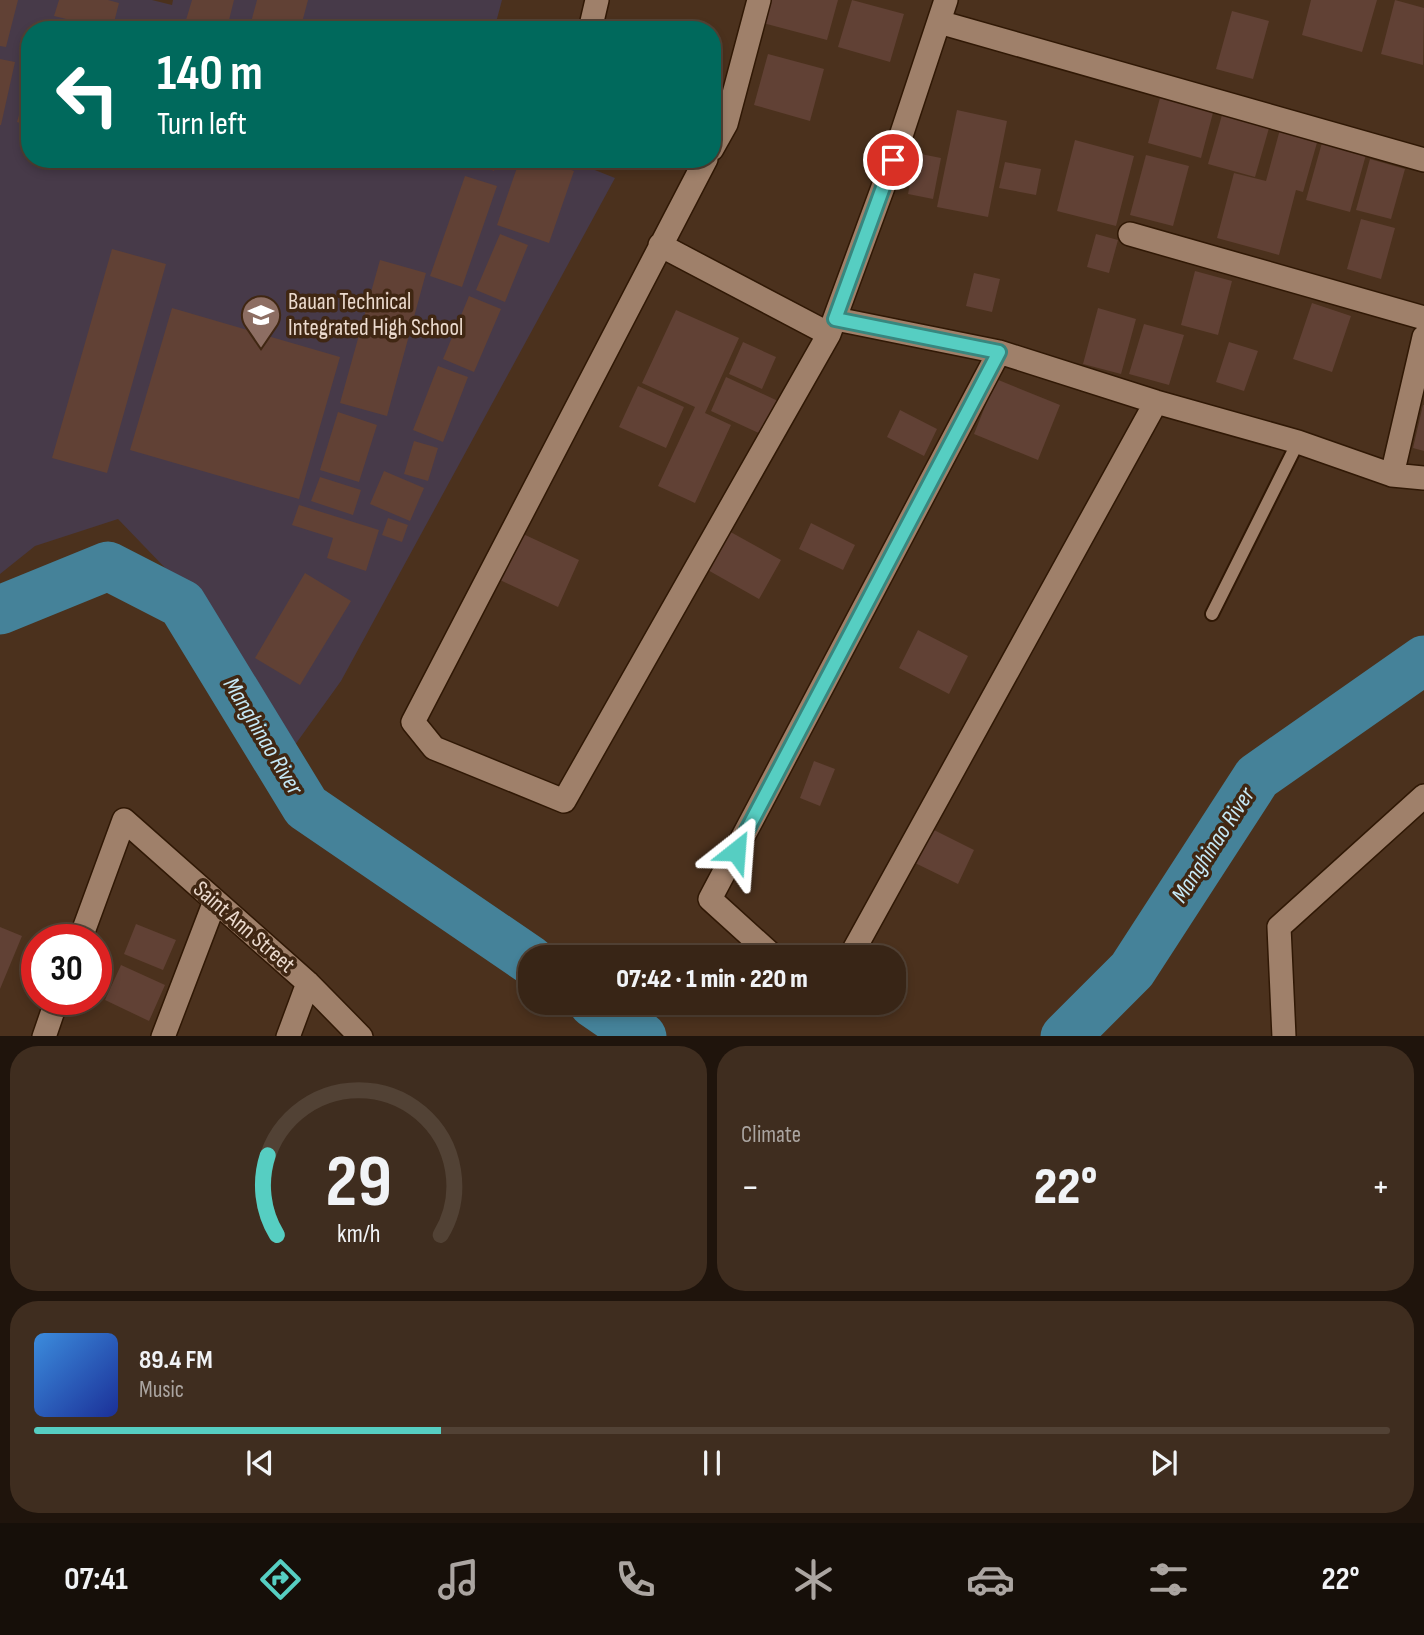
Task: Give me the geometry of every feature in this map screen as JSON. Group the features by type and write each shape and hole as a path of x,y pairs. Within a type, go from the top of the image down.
{"street":[{"path":"592,21 597,0"},
{"path":"721,115 759,0"},
{"path":"701,168 413,722 434,748 564,801 832,326 893,160 942,11 1424,160"},
{"path":"1130,234 1424,318"},
{"path":"660,245 832,326 999,352 1156,402 1298,442 1391,475 1424,478"},
{"path":"1391,475 1424,337"},
{"path":"761,945 710,898 999,352"},
{"path":"857,945 1156,402"},
{"path":"1284,1036 1279,927 1424,796"},
{"name":"Saint Ann Street","path":"85,924 124,820 308,983 360,1036"},
{"path":"163,1036 215,901"},
{"path":"288,1036 308,983"},
{"path":"44,1036 52,1015"}],"lane":[{"path":"1212,614 1298,442"}],"shaded area":[{"name":"Bauan Technical Integrated High School","path":"0,0 152,0 172,5 173,0 502,0 496,21 21,21 21,168 590,168 615,178 341,681 292,749 194,598 118,519 35,546 0,574"}],"building":[{"path":"0,0 18,0 6,47 0,46"},
{"path":"59,0 108,0 119,3 114,21 75,21 54,16"},
{"path":"192,0 234,0 229,20 232,21 186,21"},
{"path":"257,0 308,0 302,21 251,21"},
{"path":"769,0 838,0 827,40 763,23"},
{"path":"852,0 904,14 890,62 838,47"},
{"path":"1311,0 1377,0 1362,52 1302,35"},
{"path":"1395,0 1424,8 1423,65 1381,54"},
{"path":"1232,11 1269,21 1253,79 1216,69"},
{"path":"768,54 824,69 810,121 754,105"},
{"path":"0,59 15,62 1,125 0,125"},
{"path":"1161,94 1214,109 1201,158 1148,143"},
{"path":"1224,108 1271,121 1255,177 1208,164"},
{"path":"957,110 1007,121 988,217 937,207"},
{"path":"1282,122 1320,132 1303,192 1296,190 1279,255 1217,238 1234,173 1266,181"},
{"path":"1323,139 1367,151 1350,212 1306,200"},
{"path":"1075,140 1134,156 1116,226 1057,211"},
{"path":"916,153 941,158 933,199 908,194"},
{"path":"1146,155 1189,166 1173,226 1130,215"},
{"path":"1370,159 1405,169 1391,219 1356,210"},
{"path":"1005,162 1041,169 1036,195 999,188"},
{"path":"517,168 566,168 574,171 549,243 497,225"},
{"path":"465,176 497,186 462,287 430,276"},
{"path":"1361,219 1395,228 1381,279 1347,269"},
{"path":"500,234 528,245 505,302 476,290"},
{"path":"1096,234 1118,240 1109,273 1087,267"},
{"path":"112,249 166,264 107,473 52,458"},
{"path":"380,260 426,273 387,416 340,403"},
{"path":"1195,271 1232,281 1218,335 1181,325"},
{"path":"974,273 1000,279 992,312 966,306"},
{"path":"469,296 501,309 474,372 443,359"},
{"path":"1312,303 1351,316 1332,372 1293,359"},
{"path":"172,308 340,357 299,499 130,450"},
{"path":"1098,308 1136,319 1121,374 1083,364"},
{"path":"676,310 739,338 705,413 731,425 695,503 658,486 695,407 642,383"},
{"path":"1144,324 1184,335 1169,385 1129,374"},
{"path":"743,342 776,357 762,389 729,374"},
{"path":"1229,342 1258,351 1244,391 1216,382"},
{"path":"438,366 468,377 443,442 413,430"},
{"path":"726,377 778,401 763,435 711,411"},
{"path":"996,379 1060,405 1038,460 974,434"},
{"path":"638,386 684,407 666,448 619,427"},
{"path":"1424,405 1424,451 1413,448"},
{"path":"900,410 937,429 924,456 887,437"},
{"path":"338,412 377,425 359,482 320,470"},
{"path":"414,441 438,448 428,481 404,474"},
{"path":"384,471 424,488 410,521 370,504"},
{"path":"320,477 361,490 353,515 311,501"},
{"path":"299,505 379,530 366,571 327,558 333,538 292,525"},
{"path":"388,518 408,525 402,542 382,535"},
{"path":"811,523 855,545 843,570 799,549"},
{"path":"727,530 781,560 759,599 706,569"},
{"path":"521,533 579,560 558,607 500,580"},
{"path":"305,573 351,601 300,685 255,658"},
{"path":"918,630 968,656 949,694 899,668"},
{"path":"814,761 835,769 820,806 800,798"},
{"path":"930,828 974,850 958,884 913,862"},
{"path":"136,924 176,940 163,970 124,954"},
{"path":"0,927 21,936 21,938 0,989"},
{"path":"121,965 165,985 149,1021 112,1003 112,985"}],"waterway":[{"name":"Manghinao River","path":"0,610 108,566 182,604 306,807 518,952"},
{"name":"Manghinao River","path":"1066,1036 1132,970 1257,777 1424,660"},
{"name":"Manghinao River","path":"610,1015 641,1036"}],"place":[{"name":"Bauan Technical Integrated High School","path":"261,349"}],"route":[{"path":"736,851 999,352 835,319 893,160"}]}
